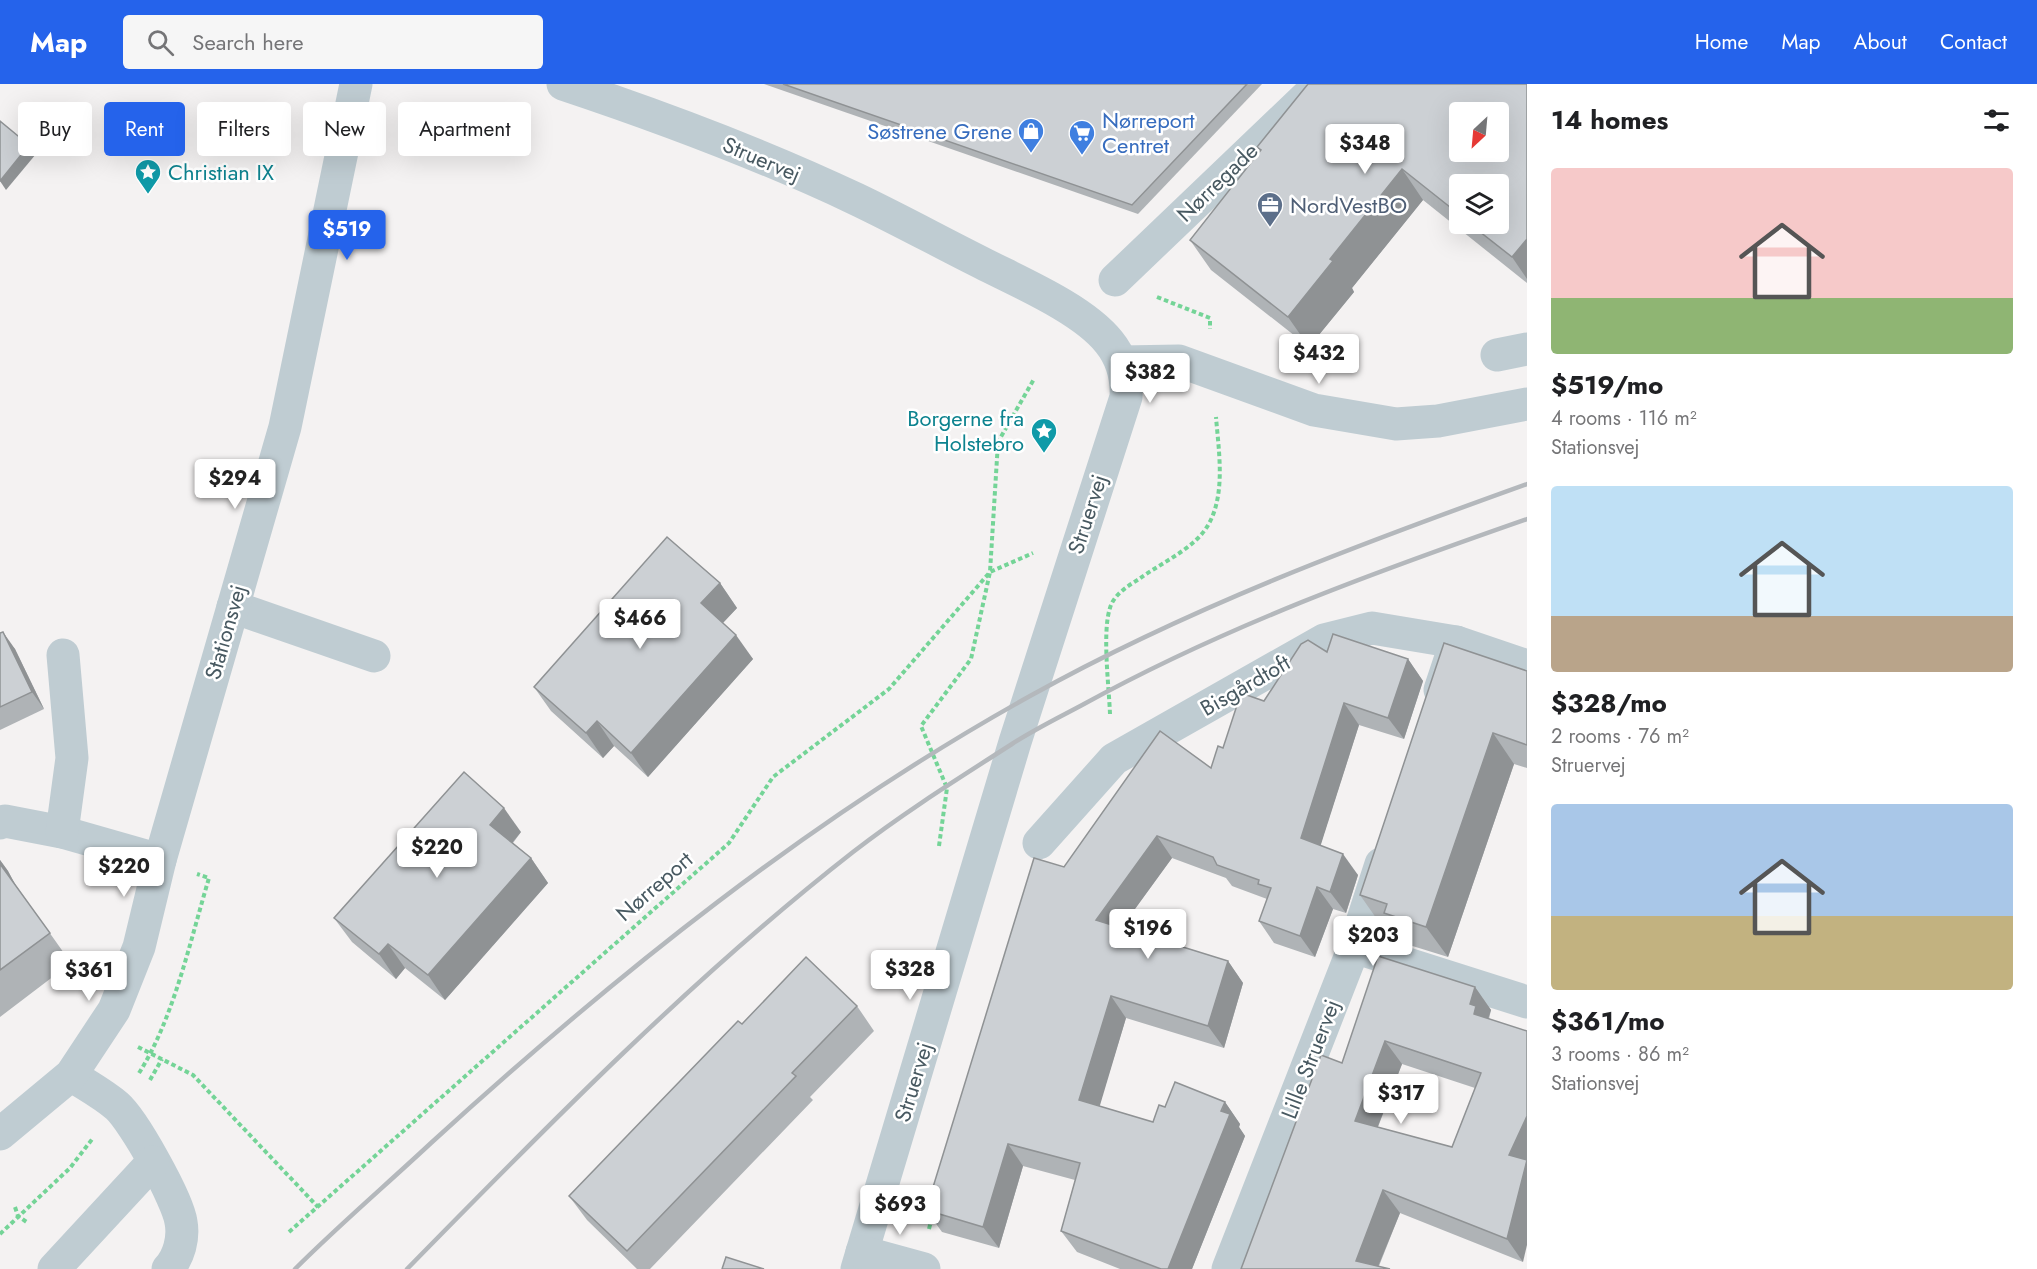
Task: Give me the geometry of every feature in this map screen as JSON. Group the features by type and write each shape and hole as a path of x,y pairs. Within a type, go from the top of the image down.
{"street":[{"name":"Stationsvej","path":"0,1134 71,1075 114,1010 139,947 160,860 285,427 356,84"},
{"name":"Struervej","path":"563,84 670,120 855,199 1047,296 1077,315 1108,341 1122,362 1127,378 1126,397 1015,742 860,1260"},
{"name":"Nørregade","path":"1115,280 1320,84"},
{"path":"1122,362 1179,362 1314,410 1396,424 1438,421 1527,404"},
{"path":"233,607 374,656"},
{"name":"Bisgårdtoft","path":"1039,843 1114,759 1324,640 1372,628 1456,642 1527,666"},
{"path":"1429,721 1456,642"},
{"path":"62,832 72,758 63,655"},
{"path":"0,823 4,821 62,832 160,860"},
{"name":"Lille Struervej","path":"1228,1269 1354,947 1391,834"},
{"path":"1354,947 1527,1002"},
{"path":"71,1075 117,1106 153,1162 178,1207 182,1240 174,1261 168,1269"},
{"path":"54,1269 153,1162"},
{"path":"860,1260 921,1268"}],"path":[{"path":"1114,759 1107,657 1110,607 1120,591 1196,540 1208,525 1218,495 1220,462 1212,374 1210,318 1115,280"},
{"path":"938,853 947,788 921,726 971,659 990,572 998,442 1034,379"},
{"name":"Nørreport","path":"289,1232 729,843 774,777 889,688 990,572"},
{"path":"103,1029 193,1075 318,1207"},
{"path":"15,1207 18,1216 28,1222"},
{"path":"921,1268 934,1210"}],"building":[{"name":"Nørreport Centret","path":"783,84 1247,84 1132,205"},
{"path":"1308,84 1527,84 1527,239 1512,257 1483,234 1509,234 1509,174 1449,174 1449,206 1402,169 1330,259 1333,261 1288,317 1190,240 1261,150 1257,147"},
{"path":"0,121 18,136 18,156 20,156 0,181"},
{"path":"667,537 720,583 701,603 736,635 631,753 597,721 586,733 534,687"},
{"path":"3,632 32,692 0,707 0,633"},
{"path":"1333,634 1408,659 1388,718 1344,703 1301,838 1343,854 1330,892 1317,887 1300,936 1259,921 1271,888 1258,884 1259,880 1217,865 1213,857 1157,836 1096,920 1228,961 1208,1026 1111,996 1079,1100 1153,1122 1159,1105 1165,1107 1175,1082 1225,1102 1221,1111 1230,1114 1168,1269 1161,1269 1061,1231 1080,1163 1008,1144 983,1227 926,1210 1034,858 1064,867 1160,731 1211,768 1218,746 1223,748 1241,693 1264,701 1301,644 1308,640 1327,652"},
{"path":"1444,643 1527,671 1527,745 1493,733 1426,927 1384,913 1387,904 1360,895"},
{"path":"464,772 504,808 490,825 531,858 428,975 388,944 379,954 334,918"},
{"path":"0,864 50,933 0,970"},
{"path":"1378,956 1475,987 1470,1004 1476,1006 1474,1014 1527,1031 1527,1116 1509,1155 1527,1160 1507,1239 1383,1190 1356,1261 1390,1269 1241,1269 1321,1055 1342,1063","holes":["1385,1041 1481,1073 1452,1147 1355,1121"]},
{"path":"806,957 857,1006 792,1073 796,1076 627,1251 569,1196 738,1021 742,1024"},
{"path":"726,1257 764,1269 722,1269"}],"railway":[{"path":"295,1269 431,1143 572,1019 718,902 793,846 870,793 949,743 1030,696 1150,634 1274,580 1400,530 1527,484"},
{"path":"407,1269 568,1106 679,1001 794,900 853,852 931,796 1039,728 1192,650 1246,625 1357,580 1527,519"}],"place":[{"name":"Søstrene Grene","path":"1031,154"},
{"name":"Nørreport Centret","path":"1082,156"},
{"name":"Christian IX","path":"148,195"},
{"name":"NordVestBO","path":"1270,228"},
{"name":"Borgerne fra Holstebro","path":"1044,454"}]}
